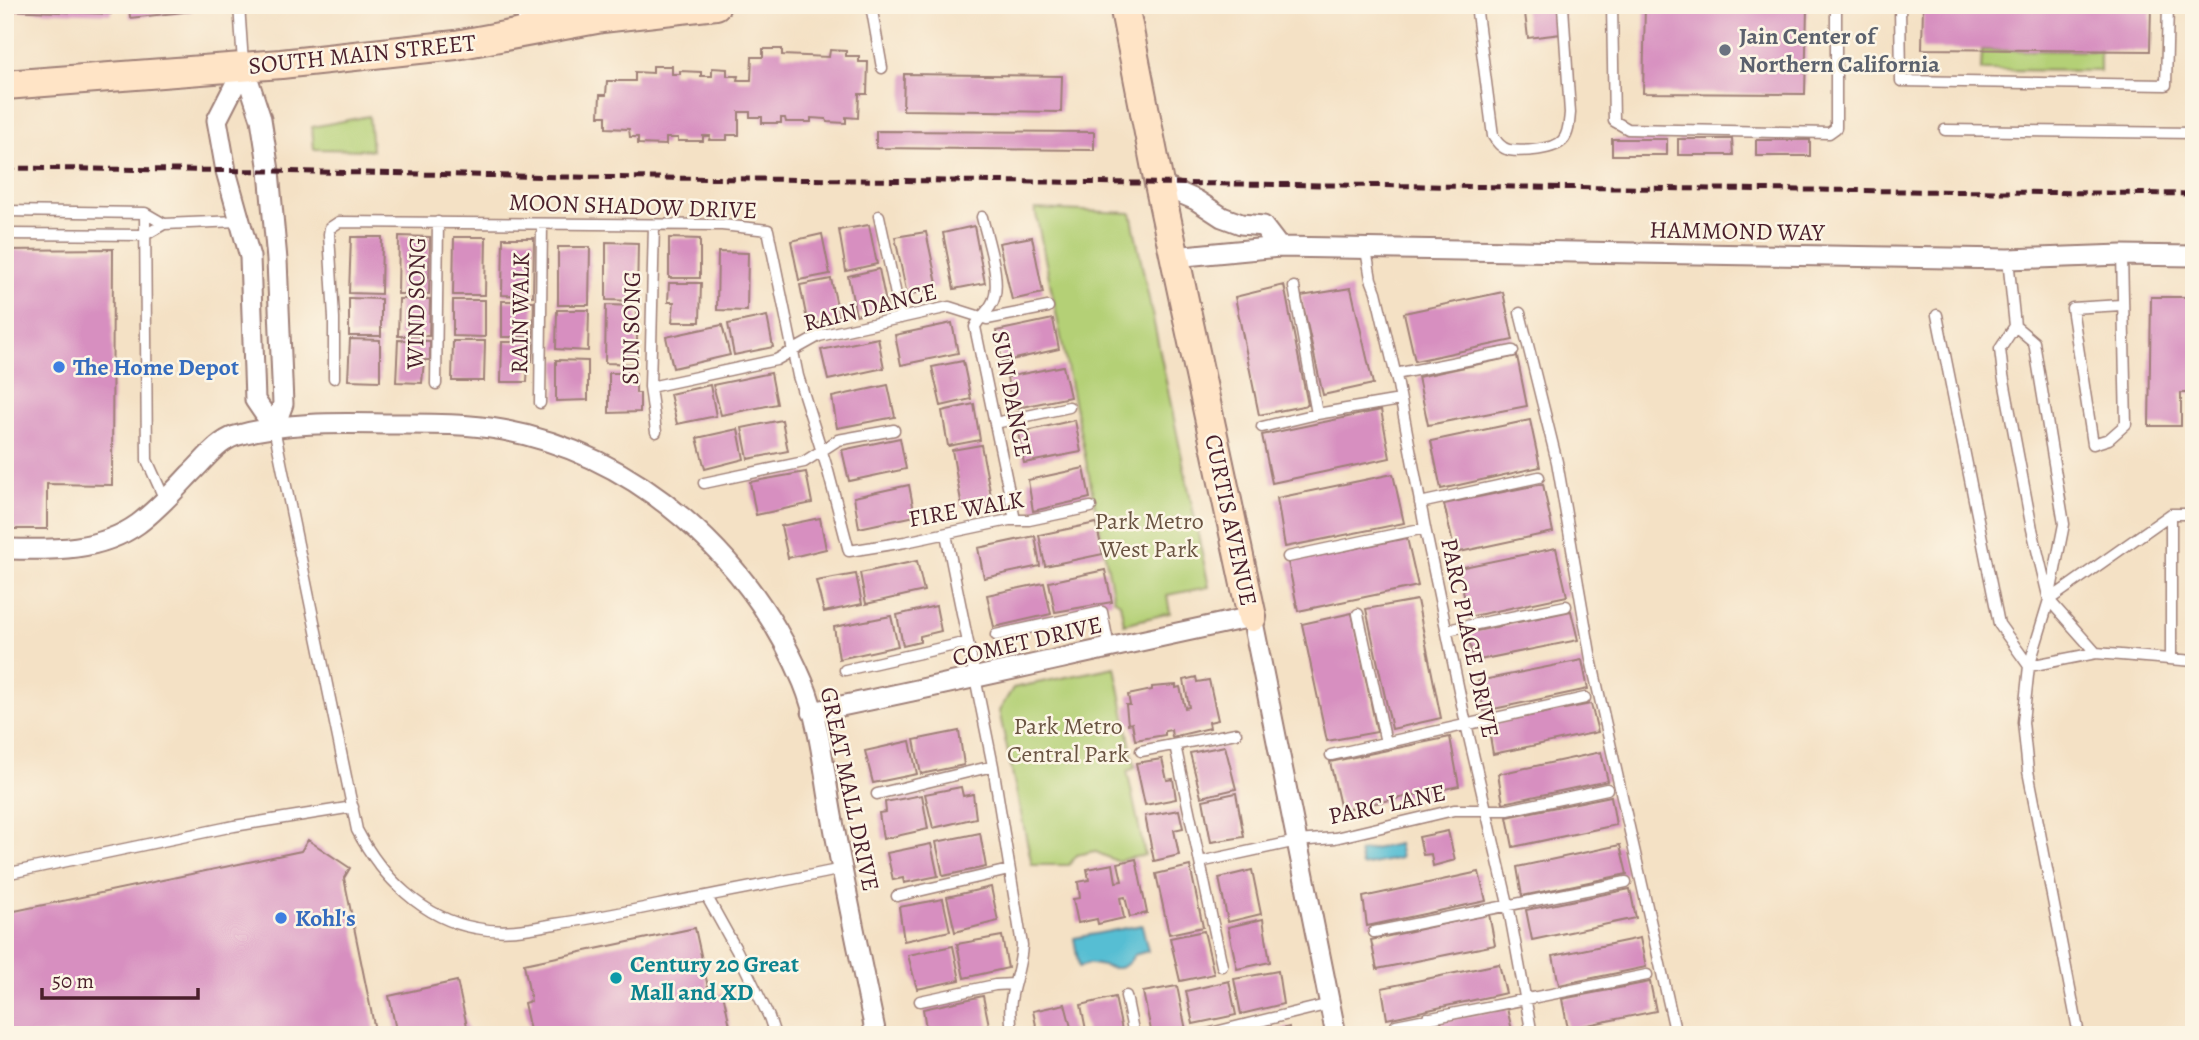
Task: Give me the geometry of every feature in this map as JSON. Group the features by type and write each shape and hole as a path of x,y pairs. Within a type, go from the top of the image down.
{"main road":[{"name":"SOUTH MAIN STREET","path":"5,85 244,67 456,46 602,18 716,5"},
{"name":"CURTIS AVENUE","path":"1124,5 1174,257 1252,617"}],"street":[{"path":"244,67 217,120 226,171 250,257 255,400 274,428"},
{"path":"244,67 261,118 277,260 283,404 274,428"},
{"path":"1159,184 1196,200 1222,217 1241,224 1263,226 1279,247"},
{"name":"HAMMOND WAY","path":"1174,257 1279,247 2008,259 2122,255 2194,256"},
{"name":"GREAT MALL DRIVE","path":"5,549 58,550 95,544 127,531 165,500 225,440 274,428 325,424 476,426 534,438 588,457 608,468 658,498 703,535 724,558 767,615 803,682 812,712 876,1035"},
{"name":"COMET DRIVE","path":"812,712 1252,617"},
{"name":"CURTIS AVENUE","path":"1252,617 1336,1035"}],"lane":[{"path":"239,5 244,67"},
{"path":"522,5 525,33"},
{"path":"871,5 882,68"},
{"path":"1476,5 1493,136 1497,144 1508,149 1548,149 1562,141 1568,130 1570,113 1563,7"},
{"path":"1612,5 1615,121 1620,127 1829,134 1836,128 1836,5"},
{"path":"1900,5 1901,80 2166,85 2168,5"},
{"path":"1945,130 2194,133"},
{"path":"5,211 145,213 164,224"},
{"path":"145,213 147,460 165,500"},
{"path":"880,216 901,318"},
{"path":"979,317 991,306 997,286 982,217"},
{"path":"5,234 145,235 164,224 239,221"},
{"name":"MOON SHADOW DRIVE","path":"334,377 329,234 335,224 343,221 722,225 768,230 798,376 849,551"},
{"name":"WIND SONG","path":"436,384 438,222"},
{"name":"RAIN WALK","path":"540,403 542,223"},
{"name":"SUN SONG","path":"654,225 650,387 656,432"},
{"name":"PARC PLACE DRIVE","path":"1366,250 1398,385 1424,528 1466,724 1508,904 1532,1035"},
{"path":"2122,255 2126,424 2109,439 2092,444 2071,308 2122,305"},
{"path":"2008,259 2014,326 2000,349 2032,528 2049,600 2096,653"},
{"path":"1294,287 1317,414"},
{"name":"RAIN DANCE","path":"650,387 776,360 820,337 949,307 979,317"},
{"path":"979,317 987,319 1048,307"},
{"path":"1520,313 1558,462 1591,659 1676,1035"},
{"path":"1937,315 1999,624 2029,666"},
{"name":"SUN DANCE","path":"979,317 975,327 976,336 1015,520"},
{"path":"2014,326 2034,342 2064,524 2049,600 2029,666 2022,722 2028,771 2079,1035"},
{"path":"1395,374 1513,351"},
{"path":"1262,427 1317,414 1400,400"},
{"path":"995,423 1069,407"},
{"path":"274,428 361,838 388,877 402,890 429,909 460,924 510,932 707,897 842,869"},
{"path":"704,483 804,462 838,440 894,430"},
{"path":"1420,503 1539,477"},
{"name":"FIRE WALK","path":"849,551 1015,520 1029,520 1091,506"},
{"path":"2049,600 2171,514 2194,514"},
{"path":"2171,514 2171,659"},
{"path":"1288,557 1424,528"},
{"path":"946,534 993,766 1023,945 1022,959 1013,984 1009,1007 1013,1035"},
{"path":"1447,630 1566,606"},
{"path":"996,635 1102,612 1110,647"},
{"path":"1358,614 1385,743"},
{"path":"845,670 968,642"},
{"path":"2029,666 2096,653 2194,662"},
{"path":"1331,755 1585,698"},
{"path":"1141,751 1236,733"},
{"path":"1175,745 1222,966"},
{"path":"877,794 993,766"},
{"name":"PARC LANE","path":"1200,862 1297,841 1335,838 1454,810 1508,810 1607,789"},
{"path":"5,874 234,826 353,807"},
{"path":"897,896 1009,870"},
{"path":"1374,932 1626,882"},
{"path":"707,897 737,951 775,1035"},
{"path":"1396,1025 1647,975"},
{"path":"920,1001 995,985 1013,984"},
{"path":"1126,996 1134,1035"},
{"path":"1203,1035 1330,1004"},
{"path":"1427,1017 1431,1035"}],"green space":[{"path":"1982,50 2100,51 2100,71 1981,70"},
{"path":"369,116 372,150 314,149 312,127"},
{"name":"Park Metro West Park","path":"1035,209 1131,213 1209,587 1167,595 1170,613 1124,624 1120,603 1114,599"},
{"name":"Park Metro Central Park","path":"1115,667 1135,768 1127,771 1145,855 1116,861 1094,851 1077,855 1069,865 1032,865 999,711 1013,688"}],"water":[{"path":"1398,844 1401,858 1362,866 1359,852"},
{"path":"1142,925 1148,951 1134,955 1120,968 1090,964 1079,967 1074,938"}],"building":[{"path":"5,5 111,5 111,14 5,10"},
{"path":"129,5 191,5 192,11 130,18"},
{"path":"1524,5 1565,5 1561,34 1528,38"},
{"name":"Jain Center of Northern California","path":"1645,5 1798,5 1807,8 1805,94 1643,93"},
{"path":"1923,5 2151,5 2150,51 1922,49"},
{"path":"763,49 782,49 782,55 829,57 830,50 846,51 846,56 859,56 859,62 868,62 867,94 859,94 858,118 846,117 846,123 811,118 811,122 786,122 785,118 781,118 781,123 762,123 762,117 750,117 750,112 739,112 739,135 727,135 727,140 709,140 710,136 703,136 703,141 666,138 666,145 638,144 638,137 630,137 629,129 606,128 606,116 599,116 600,95 606,95 607,81 635,81 635,72 653,73 653,66 672,66 672,74 680,74 680,71 701,72 701,76 712,76 712,68 727,69 727,76 738,76 737,80 751,80 752,57 763,57"},
{"path":"904,74 1062,76 1061,112 903,110"},
{"path":"876,131 1094,132 1094,150 876,148"},
{"path":"1612,139 1667,139 1667,155 1612,155"},
{"path":"1678,139 1732,139 1733,155 1678,155"},
{"path":"1756,140 1810,140 1810,156 1756,156"},
{"path":"869,225 877,264 846,271 839,230"},
{"path":"974,226 985,283 954,289 943,233"},
{"path":"926,232 938,288 907,295 895,237"},
{"path":"822,234 830,274 799,280 791,241"},
{"path":"399,236 430,237 429,294 398,294"},
{"path":"351,237 382,237 381,294 349,293"},
{"path":"454,237 486,237 485,295 453,295"},
{"path":"1032,237 1043,293 1012,300 999,243"},
{"path":"503,238 534,238 533,296 502,295"},
{"path":"669,238 700,239 700,278 669,278"},
{"path":"606,242 638,243 637,301 606,300"},
{"path":"558,247 590,247 589,305 558,305"},
{"name":"The Home Depot","path":"113,249 112,485 47,484 47,529 5,529 5,250"},
{"path":"718,252 748,253 747,311 717,310"},
{"path":"879,269 887,308 856,315 848,276"},
{"path":"831,279 840,319 808,325 800,285"},
{"path":"669,283 701,283 700,322 672,322 674,302 668,302"},
{"path":"1284,285 1308,405 1259,415 1235,297"},
{"path":"1351,288 1373,384 1323,395 1301,296"},
{"path":"1503,292 1513,340 1415,361 1404,313"},
{"path":"2151,297 2194,297 2194,393 2181,393 2181,426 2149,426"},
{"path":"349,298 381,299 381,336 349,336"},
{"path":"399,299 430,299 429,336 398,336"},
{"path":"453,300 485,300 485,337 453,336"},
{"path":"502,301 534,301 533,337 502,337"},
{"path":"606,305 637,306 637,364 605,363"},
{"path":"557,310 589,310 588,351 556,349"},
{"path":"767,316 773,347 734,355 728,324"},
{"path":"1053,319 1059,349 1002,362 996,331"},
{"path":"952,323 958,353 901,365 895,335"},
{"path":"722,325 730,355 673,368 666,337"},
{"path":"878,338 884,368 828,380 821,350"},
{"path":"350,339 380,340 380,381 348,380"},
{"path":"398,340 430,341 430,360 424,360 422,383 396,382"},
{"path":"453,341 485,341 484,381 452,381"},
{"path":"502,342 533,342 532,361 528,361 527,382 501,382"},
{"path":"1517,356 1527,406 1428,425 1418,377"},
{"path":"556,360 588,361 588,400 556,401"},
{"path":"963,361 971,399 941,406 932,367"},
{"path":"1063,366 1070,397 1012,409 1007,377"},
{"path":"609,373 636,373 640,412 609,413"},
{"path":"771,373 777,404 721,415 713,385"},
{"path":"710,385 716,416 677,424 670,394"},
{"path":"888,385 895,417 837,428 832,397"},
{"path":"974,404 980,440 948,446 942,411"},
{"path":"1381,410 1390,458 1272,483 1262,435"},
{"path":"782,420 788,451 748,459 742,428"},
{"path":"1075,420 1081,452 1024,463 1018,433"},
{"path":"1530,420 1540,467 1441,489 1431,441"},
{"path":"738,429 744,459 705,469 697,438"},
{"path":"900,438 906,469 849,481 842,450"},
{"path":"981,445 992,501 962,507 952,450"},
{"path":"1084,468 1090,498 1033,511 1028,480"},
{"path":"806,472 812,503 756,515 750,482"},
{"path":"1393,474 1404,523 1285,547 1277,498"},
{"path":"1543,484 1553,532 1455,553 1444,504"},
{"path":"909,485 915,516 859,528 854,497"},
{"path":"820,518 826,549 788,558 781,526"},
{"path":"1096,523 1103,554 1045,566 1039,535"},
{"path":"1035,536 1040,566 984,578 978,548"},
{"path":"1407,538 1418,586 1298,611 1288,562"},
{"path":"1556,548 1567,596 1468,617 1459,568"},
{"path":"917,561 924,591 866,604 860,573"},
{"path":"1105,570 1112,602 1055,612 1049,582"},
{"path":"856,574 862,604 824,612 816,581"},
{"path":"1044,583 1051,614 994,627 987,595"},
{"path":"1417,600 1441,718 1392,729 1366,609"},
{"path":"936,606 941,631 920,636 920,642 903,646 897,615"},
{"path":"1571,611 1578,640 1474,661 1467,633"},
{"path":"1352,613 1377,732 1327,741 1302,624"},
{"path":"891,616 898,646 839,659 834,627"},
{"path":"1582,660 1588,689 1484,711 1478,681"},
{"path":"1196,677 1197,682 1209,680 1218,720 1209,722 1210,728 1172,737 1171,730 1165,731 1165,735 1135,740 1132,723 1128,724 1128,695 1152,690 1152,687 1176,685 1176,688 1180,687 1185,708 1189,707 1184,680"},
{"path":"1591,704 1598,732 1493,754 1488,724"},
{"path":"959,731 964,765 921,774 914,740"},
{"path":"1450,737 1459,786 1341,810 1330,762"},
{"path":"910,741 917,774 873,783 865,751"},
{"path":"1225,746 1236,789 1201,797 1190,753"},
{"path":"1601,752 1608,781 1503,803 1498,774"},
{"path":"1162,759 1167,780 1173,779 1176,799 1145,805 1136,763"},
{"path":"961,787 963,796 973,794 976,818 933,828 925,794"},
{"path":"1236,793 1244,837 1211,842 1203,800"},
{"path":"922,795 928,829 883,839 879,813 886,812 885,802"},
{"path":"1611,796 1616,825 1513,847 1507,817"},
{"path":"1179,810 1183,828 1174,830 1179,855 1154,861 1145,816"},
{"path":"1448,831 1455,860 1433,866 1431,854 1423,855 1419,837"},
{"path":"980,833 986,867 943,876 936,842"},
{"path":"308,840 350,868 344,878 376,1035 5,1035 5,913 301,851"},
{"path":"931,844 938,876 904,883 903,878 893,880 887,853"},
{"path":"1620,845 1627,874 1522,896 1517,867"},
{"path":"1136,859 1147,913 1130,917 1125,897 1120,898 1124,918 1098,924 1097,919 1078,923 1073,899 1080,898 1078,882 1089,880 1087,869 1113,864 1116,882 1122,881 1118,863"},
{"path":"1190,866 1203,927 1169,934 1156,874"},
{"path":"1252,870 1261,914 1228,922 1219,878"},
{"path":"1479,872 1486,901 1367,926 1363,897"},
{"path":"991,887 998,921 955,932 947,897"},
{"path":"1630,889 1636,918 1532,940 1526,910"},
{"path":"943,899 950,931 904,941 899,907"},
{"path":"1489,914 1495,945 1377,969 1371,940"},
{"path":"1263,919 1270,962 1237,969 1228,927"},
{"name":"Century 20 Great Mall and XD","path":"695,928 710,996 723,993 732,1035 531,1035 524,1003 531,1001 524,964"},
{"path":"1204,931 1214,974 1180,981 1170,938"},
{"path":"1002,936 1008,968 964,978 957,944"},
{"path":"1640,938 1646,967 1559,985 1553,956"},
{"path":"953,946 960,980 917,989 908,955"},
{"path":"1499,964 1506,993 1387,1019 1382,988"},
{"path":"1278,971 1283,1004 1241,1014 1234,979"},
{"path":"457,981 469,1035 397,1035 389,996"},
{"path":"1229,981 1236,1015 1193,1024 1186,991"},
{"path":"1650,982 1656,1011 1568,1029 1562,999"},
{"path":"1177,986 1187,1035 1152,1035 1143,992"},
{"path":"983,996 990,1030 967,1035 927,1035 923,1009"},
{"path":"1115,997 1123,1035 1087,1035 1081,1005"},
{"path":"1065,1004 1073,1035 1038,1035 1033,1011"},
{"path":"1507,1008 1513,1035 1444,1035 1441,1021"},
{"path":"1289,1027 1290,1035 1260,1035 1260,1034"}],"railway":[{"path":"5,168 565,177 2194,194"}],"place":[{"name":"Jain Center of Northern California","path":"1725,50"},
{"name":"The Home Depot","path":"59,367"},
{"name":"Kohl's","path":"281,918"},
{"name":"Century 20 Great Mall and XD","path":"616,978"}]}
